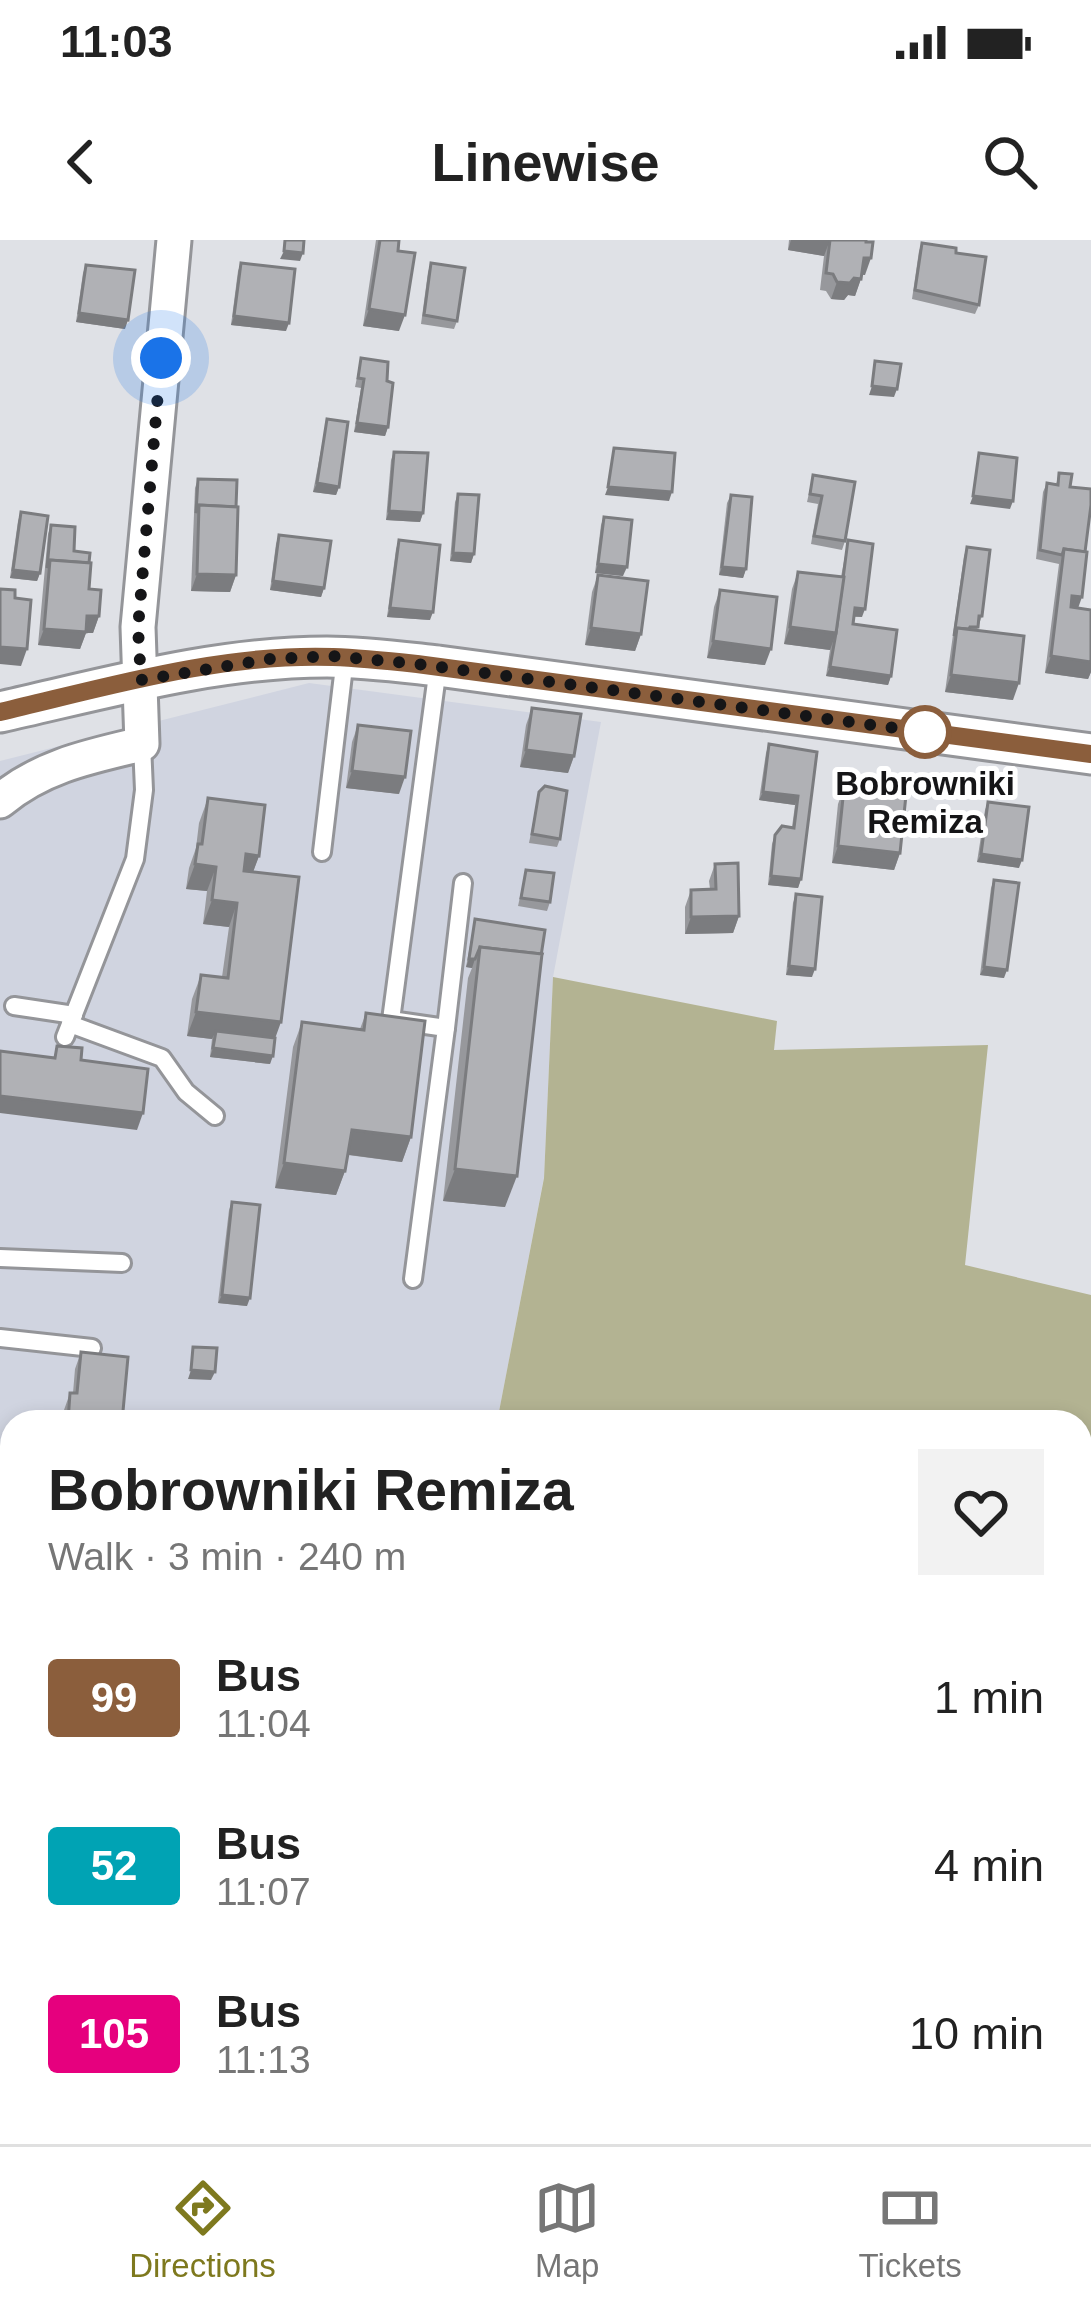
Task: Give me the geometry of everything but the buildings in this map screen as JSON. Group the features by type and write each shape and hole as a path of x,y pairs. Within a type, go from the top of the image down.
{"street":[{"path":"0,801 42,773 142,744 138,628 175,240"},
{"path":"0,712 141,680 270,659 345,658 1091,754"}],"lane":[{"path":"322,852 345,658"},
{"path":"438,667 391,1020 446,1028"},
{"path":"70,1025 135,859 144,790 142,744"},
{"path":"413,1279 463,884"},
{"path":"14,1006 162,1058 187,1092 215,1116"},
{"path":"0,1258 122,1263"},
{"path":"0,1338 92,1348"}],"shaded area":[{"path":"309,683 601,722 553,977 544,1177 499,1410 0,1410 0,761"}],"green space":[{"path":"553,977 777,1021 774,1050 988,1045 965,1265 1091,1295 1091,1410 499,1410 544,1178"}],"bus line":[{"name":"99","path":"0,712 203,669 331,656 1091,754"}],"place":[{"name":"Bobrowniki Remiza","path":"925,732"}],"route":[{"path":"161,358 138,628 141,680 270,659 331,656 925,732"}]}
